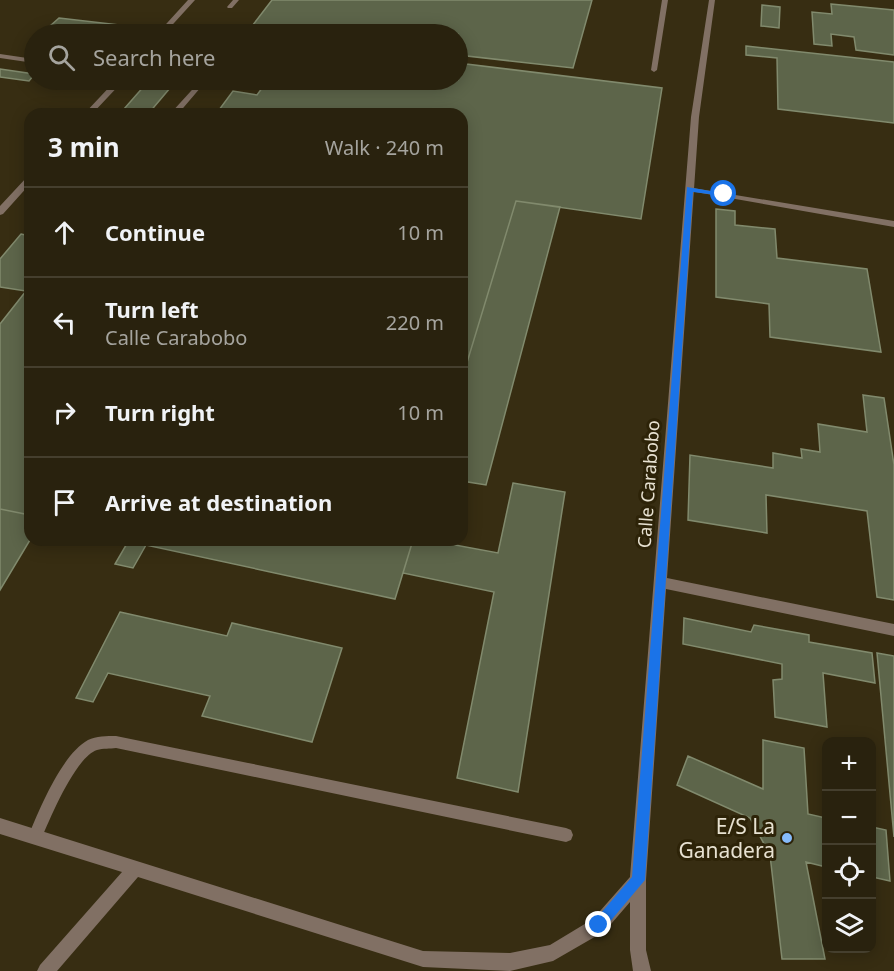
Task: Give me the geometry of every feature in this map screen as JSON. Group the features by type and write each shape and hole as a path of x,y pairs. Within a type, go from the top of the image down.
{"street":[{"path":"169,24 192,0"},
{"name":"Calle Carabobo","path":"642,971 638,950 638,880 695,117 712,0"},
{"path":"0,56 24,59"},
{"path":"94,108 111,90"},
{"path":"0,212 24,186"},
{"path":"660,582 894,630"},
{"path":"0,826 439,971"},
{"path":"46,971 135,869"},
{"path":"424,965 510,962 553,953 599,925 638,880"}],"lane":[{"path":"230,7 236,0"},
{"path":"654,70 665,0"},
{"path":"179,108 195,90"},
{"path":"690,189 894,224"},
{"path":"35,837 52,799 79,755 94,744 116,742 566,835"}],"building":[{"path":"272,0 592,0 573,68 468,56 468,24 254,24"},
{"path":"831,4 894,10 894,55 856,50 854,37 831,34 832,46 814,44 812,12 832,14"},
{"path":"762,5 780,7 779,28 761,26"},
{"path":"59,18 111,24 52,24"},
{"path":"746,46 894,62 894,123 778,109 777,58 746,55"},
{"path":"468,64 662,88 641,219 516,201 468,359 468,108 220,108 233,91 257,95 261,90 468,90"},
{"path":"0,69 24,73 24,80 0,77"},
{"path":"141,90 168,90 153,108 125,108"},
{"path":"516,201 560,207 486,485 468,482 468,359"},
{"path":"716,209 735,211 735,225 775,229 777,258 867,269 881,352 770,337 769,304 716,297"},
{"path":"21,234 24,235 24,291 0,287 0,259"},
{"path":"24,294 24,514 0,509 0,324"},
{"path":"863,395 884,398 894,465 894,600 877,597 867,511 766,495 767,533 688,520 690,455 773,468 773,453 802,458 801,449 820,452 818,424 867,432"},
{"path":"513,483 565,492 518,792 457,778 494,592 403,573 411,546 460,546 498,553"},
{"path":"0,509 24,514 24,546 26,546 0,590"},
{"path":"126,546 145,546 133,568 115,564"},
{"path":"151,546 411,546 395,599"},
{"path":"120,612 227,636 232,623 342,648 312,742 202,716 210,696 108,673 93,702 76,698"},
{"path":"684,618 751,632 754,625 809,635 809,642 872,653 875,683 823,673 827,727 775,717 773,680 782,679 782,664 683,644"},
{"path":"877,653 894,656 894,837"},
{"path":"763,740 804,748 808,814 822,817 822,866 806,862 825,959 782,959 770,855 750,818 677,785 688,756 763,789"},
{"path":"876,828 886,830 890,881 876,878"}],"place":[{"name":"E/S La Ganadera","path":"787,838"}],"route":[{"path":"599,925 638,880 690,189 724,194"}]}
